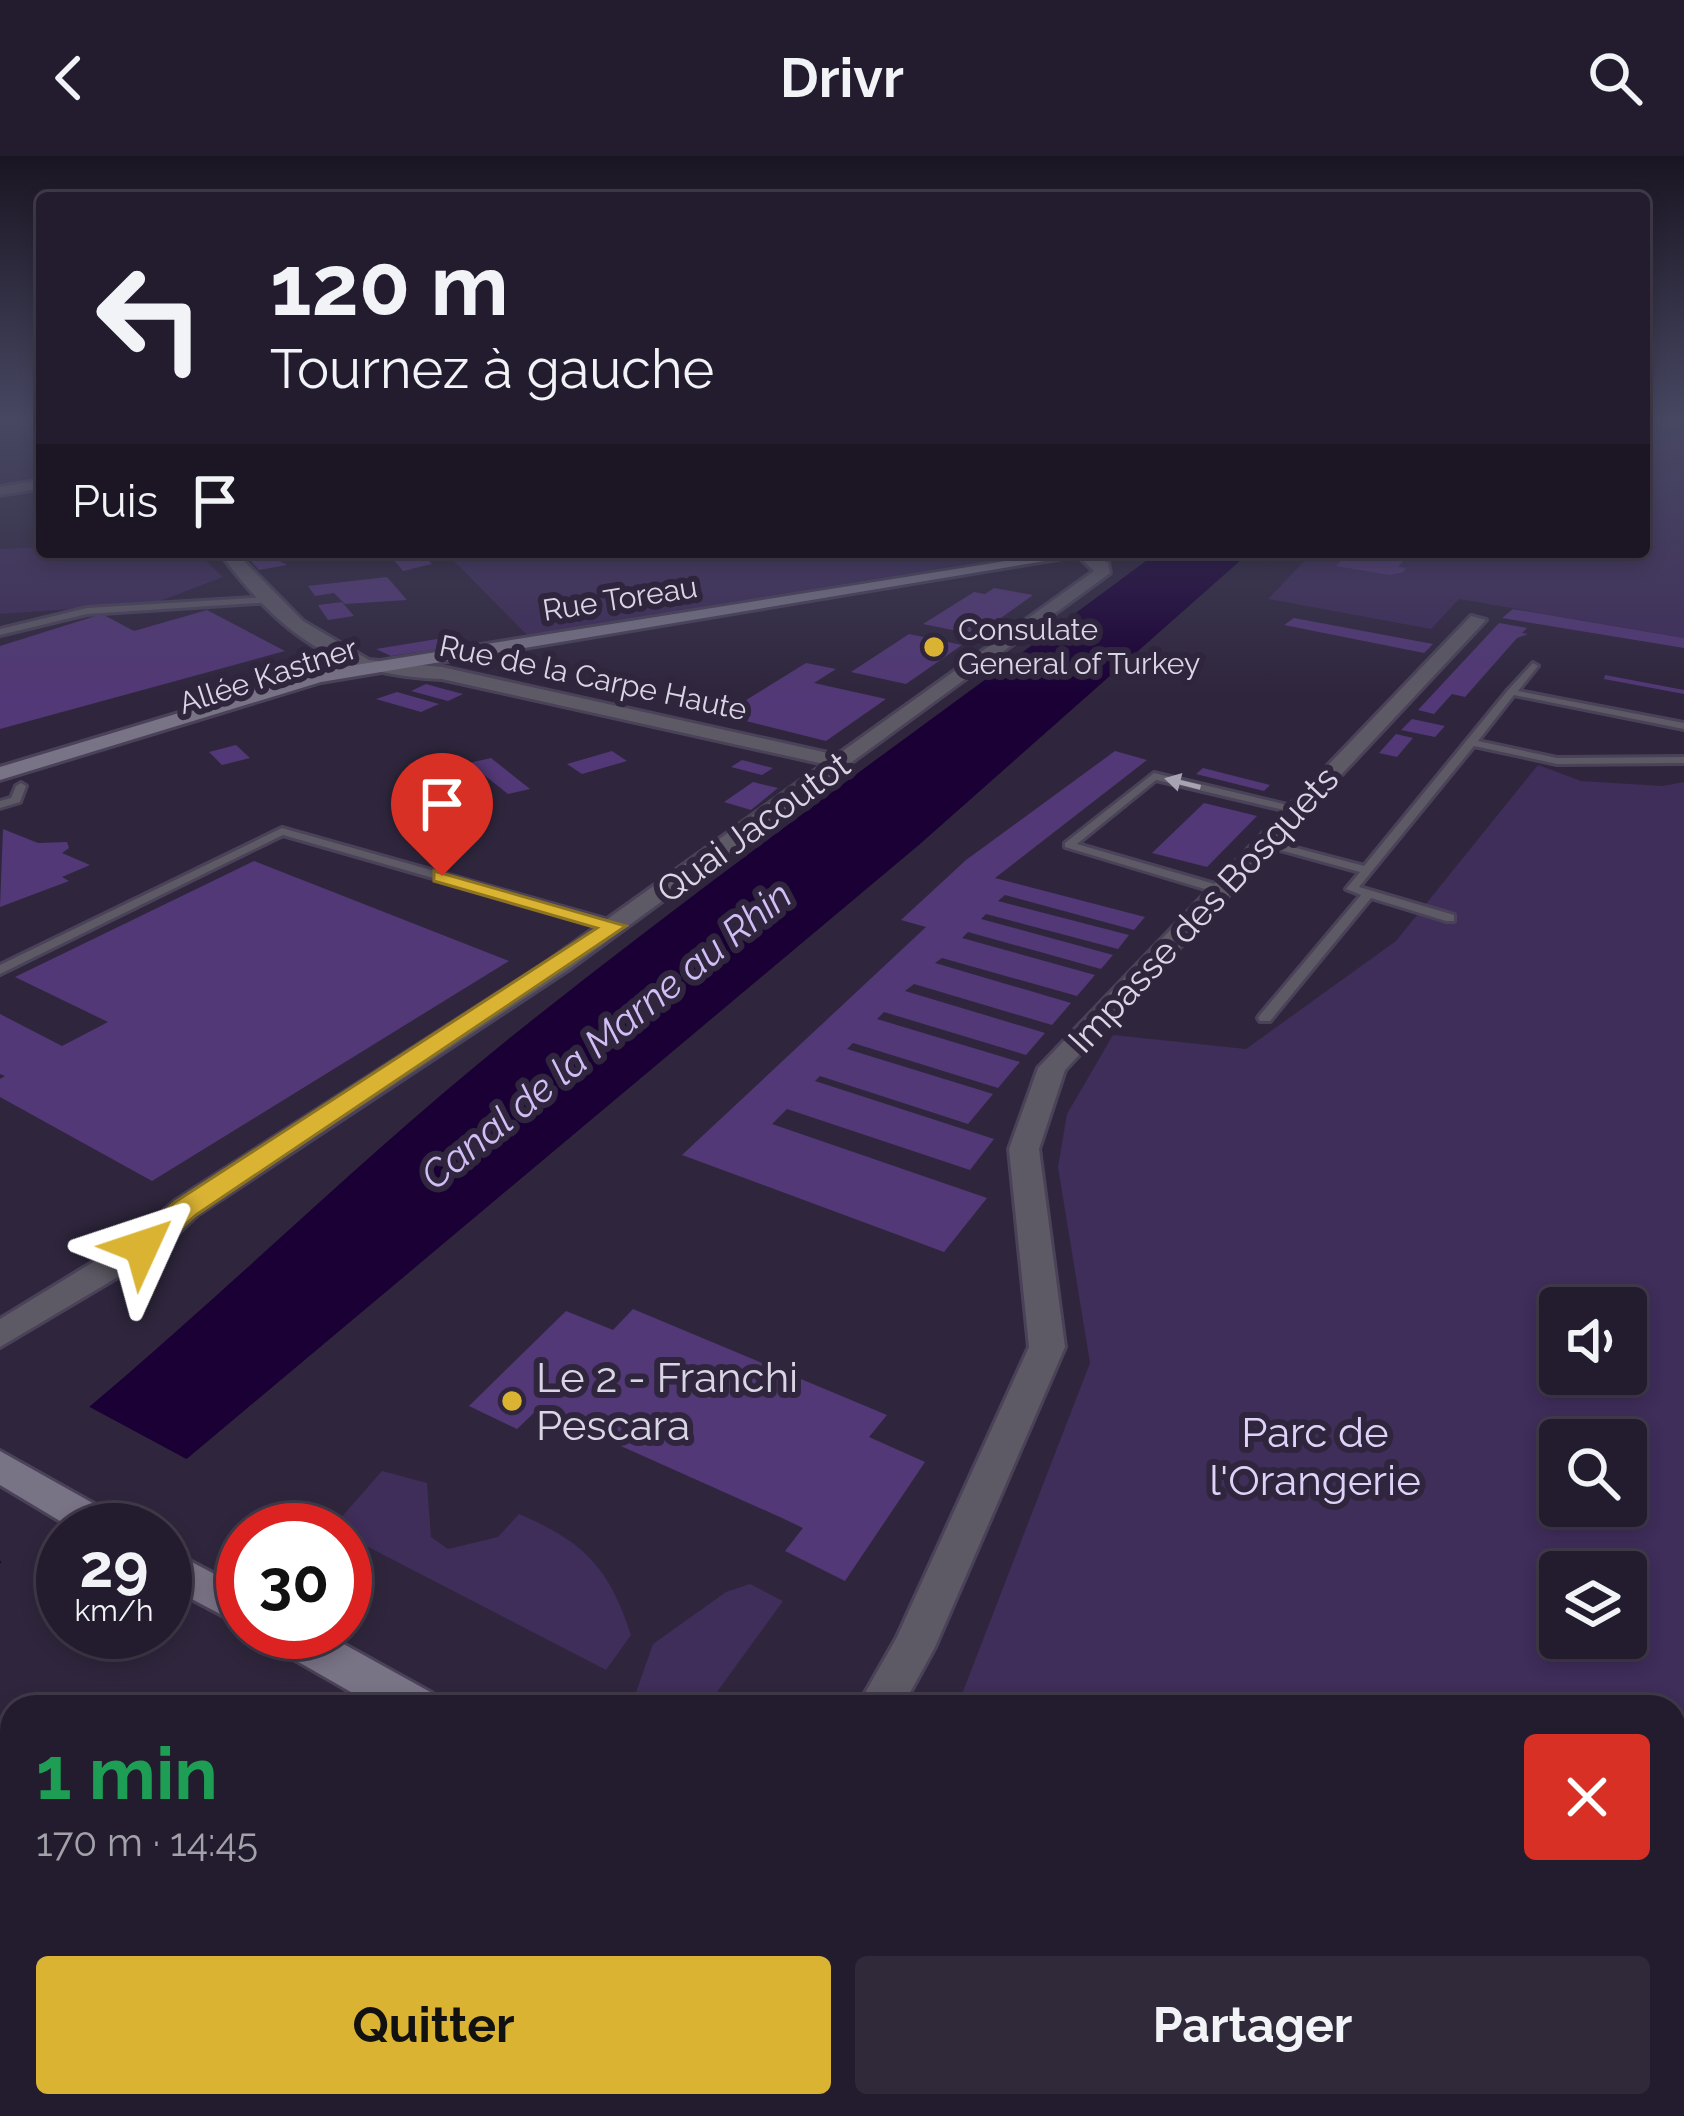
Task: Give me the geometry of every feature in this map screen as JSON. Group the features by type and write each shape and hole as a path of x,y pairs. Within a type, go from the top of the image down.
{"main road":[{"name":"Rue Toreau","path":"382,670 1056,558"},
{"name":"Allée Kastner","path":"0,774 318,677 382,670"},
{"name":"Allée Kastner","path":"10,790 382,670"},
{"path":"211,710 234,720"},
{"path":"0,1466 62,1503"},
{"path":"332,1659 395,1695"}],"street":[{"name":"Rue de la Carpe Haute","path":"232,558 269,600 347,656 382,670 442,673 842,762"},
{"name":"Quai Jacoutot","path":"0,1335 142,1247 185,1208 615,926 1102,573 1102,566 1092,558"},
{"name":"Impasse des Bosquets","path":"886,1695 914,1647 1047,1347 1024,1149 1052,1068 1477,620"}],"lane":[{"path":"0,632 87,611 269,600"},
{"path":"1450,918 1352,889 1533,666"},
{"path":"1510,692 1684,726"},
{"path":"1475,743 1557,760 1684,760"},
{"path":"1221,890 1069,845 1154,776 1296,810"},
{"path":"0,806 16,800 10,790"},
{"path":"0,970 282,831 615,926"},
{"path":"1266,843 1367,870"},
{"path":"1264,1018 1368,894"}],"green space":[{"path":"1650,512 1684,512 1684,638 1459,599 1431,629 1268,599 1307,558 1650,558"},
{"path":"36,547 36,558 203,558 223,577 155,603 0,614 0,549"},
{"path":"451,558 1004,558 527,635"},
{"name":"Parc de l'Orangerie","path":"1538,765 1581,781 1663,786 1684,782 1684,1695 962,1695 1090,1363 1058,1167 1067,1114 1113,1035 1246,1049 1396,941"},
{"path":"382,1471 427,1483 431,1537 448,1549 498,1537 519,1514 542,1524 592,1560 614,1592 631,1635 606,1670 372,1549 372,1503 354,1503"},
{"path":"750,1584 783,1601 715,1695 635,1695 653,1644 726,1592"}],"water":[{"name":"Canal de la Marne au Rhin","path":"1150,558 1243,558 920,844 134,1503 36,1503 36,1544 0,1563 0,1479 135,1368 463,1076 608,961"}],"pier":[{"path":"86,1405 192,1462 144,1503 36,1503 36,1585 0,1561 0,1471"}],"building":[{"path":"248,558 274,558 287,565 259,570"},
{"path":"392,558 426,558 432,564 403,571"},
{"path":"1344,558 1406,558 1398,567 1406,568 1403,572 1390,575 1336,566"},
{"path":"387,577 407,600 345,604 334,593 315,596 308,586"},
{"path":"994,588 1033,595 977,635 923,624 974,592 985,594"},
{"path":"342,602 354,616 328,620 318,605"},
{"path":"1513,609 1684,638 1684,648 1502,618"},
{"path":"207,610 285,651 0,729 0,646 102,614 134,631"},
{"path":"1294,618 1433,644 1424,653 1284,625"},
{"path":"1499,623 1527,628 1522,633 1528,634 1517,638 1465,697 1452,694 1434,714 1418,710"},
{"path":"909,634 962,645 906,684 851,672"},
{"path":"437,639 445,648 391,656 376,649"},
{"path":"806,663 836,669 814,683 886,699 826,741 722,715"},
{"path":"1605,675 1684,690 1684,694 1604,679"},
{"path":"426,684 463,694 448,701 411,691"},
{"path":"397,692 439,704 421,712 376,699"},
{"path":"1412,719 1445,726 1435,737 1401,730"},
{"path":"1396,734 1413,738 1397,757 1379,753"},
{"path":"236,745 250,758 222,765 209,752"},
{"path":"612,751 627,761 582,774 567,764"},
{"path":"1115,751 1147,760 995,878 1145,917 1134,930 1005,895 998,901 1129,935 1118,949 986,914 981,919 1113,955 1101,969 968,932 962,938 1095,975 1077,996 942,958 935,963 1071,1003 1052,1025 914,984 905,991 1045,1033 1026,1055 884,1012 877,1019 1020,1062 998,1088 853,1043 847,1049 993,1094 968,1124 820,1076 815,1081 994,1139 970,1170 787,1109 772,1124 987,1198 944,1252 682,1155 926,927 901,920 966,860"},
{"path":"491,758 530,789 508,794 469,763"},
{"path":"742,760 773,768 762,775 731,767"},
{"path":"1203,768 1270,785 1264,791 1196,774"},
{"path":"753,782 778,788 751,810 724,802"},
{"path":"1204,803 1257,816 1207,867 1152,853"},
{"path":"3,829 38,843 67,842 69,848 62,853 90,865 62,877 69,881 0,907"},
{"path":"254,861 509,961 152,1181 0,1097 0,1079 5,1076 0,1074 0,1014 62,1046 108,1022 15,977"},
{"path":"633,1309 887,1415 869,1437 925,1462 845,1581 785,1551 803,1528 782,1518 538,1409 517,1429 469,1406 566,1311 613,1330"}],"place":[{"name":"Consulate General of Turkey","path":"934,647"},
{"name":"Le 2 - Franchi Pescara","path":"512,1401"}],"route":[{"path":"142,1247 185,1208 615,926 442,876"}]}
